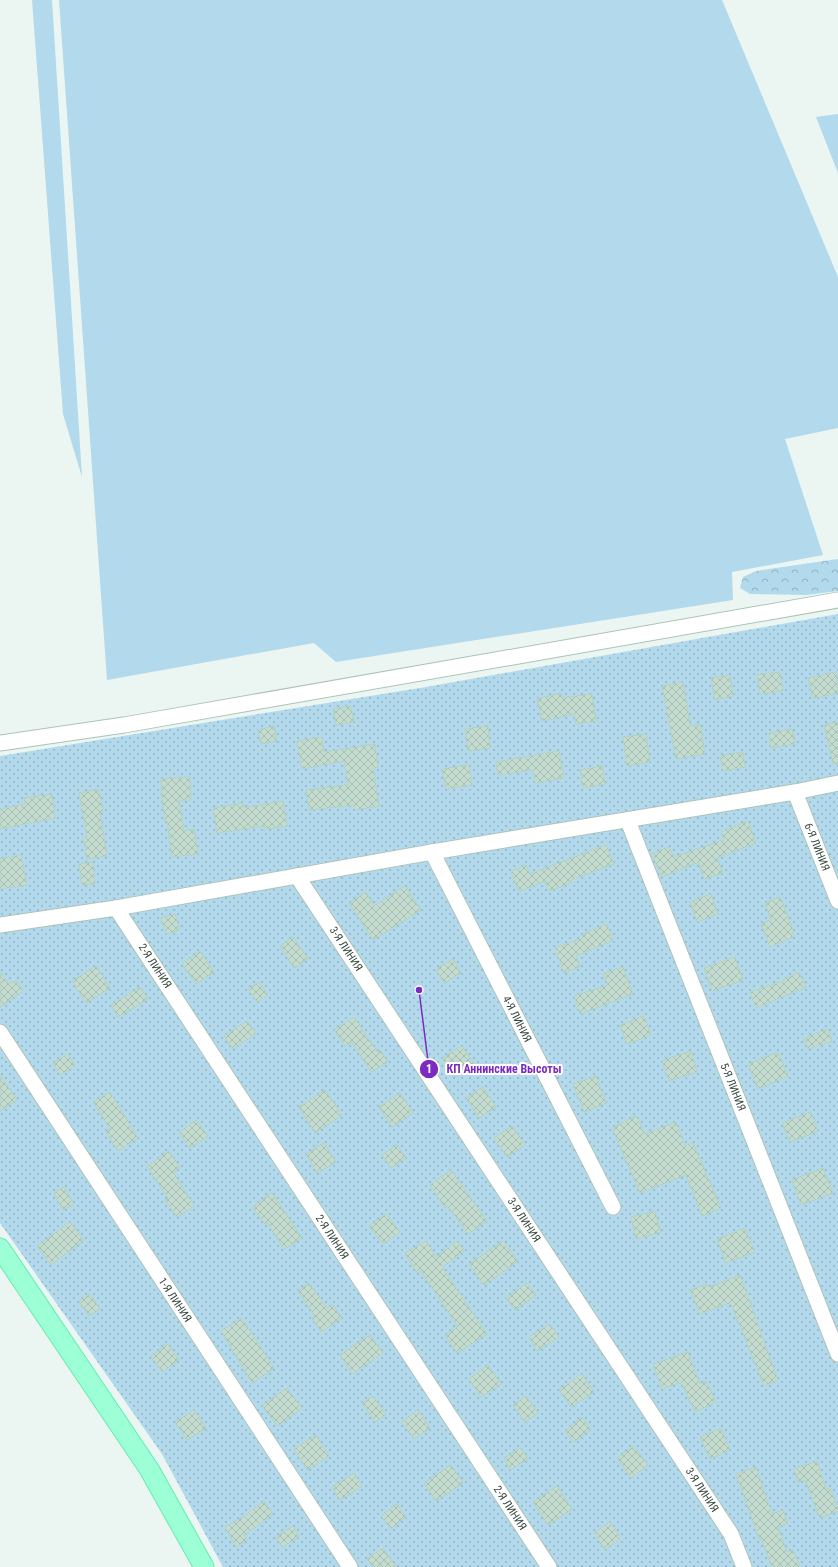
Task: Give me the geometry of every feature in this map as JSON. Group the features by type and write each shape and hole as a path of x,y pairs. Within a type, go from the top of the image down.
{"main road":[{"path":"0,1248 149,1469 204,1567"}],"street":[{"path":"0,743 132,724 838,600"},
{"path":"0,925 116,908 432,852 628,821 838,784"},
{"name":"6-Я ЛИНИЯ","path":"795,792 838,901"},
{"name":"5-Я ЛИНИЯ","path":"628,821 838,1354"},
{"name":"4-Я ЛИНИЯ","path":"432,852 613,1207"},
{"name":"3-Я ЛИНИЯ","path":"298,876 731,1534 744,1567"},
{"name":"2-Я ЛИНИЯ","path":"116,908 549,1567"},
{"name":"1-Я ЛИНИЯ","path":"0,1032 350,1567"}],"green space":[{"path":"32,0 52,0 82,477 63,414"},
{"path":"59,0 722,0 838,277 838,428 785,439 823,555 732,572 733,600 336,662 314,643 107,680"},
{"path":"838,114 838,173 816,117"},
{"path":"838,559 838,591 806,595 750,594 740,588 743,577 756,571"},
{"path":"838,614 838,1567 223,1567 162,1454 0,1223 0,756 426,687"}],"building":[{"path":"780,672 783,691 760,694 757,675"},
{"path":"836,672 838,693 813,699 808,678"},
{"path":"730,675 733,696 715,700 711,678"},
{"path":"683,682 690,726 700,724 705,754 676,759 662,686"},
{"path":"561,693 562,698 592,694 596,721 576,724 574,714 542,721 537,699"},
{"path":"351,706 354,722 336,725 333,709"},
{"path":"838,722 838,764 833,764 824,725"},
{"path":"274,726 277,741 261,744 258,730"},
{"path":"488,726 490,748 468,751 465,729"},
{"path":"792,729 795,744 771,748 769,733"},
{"path":"646,734 650,762 627,766 623,737"},
{"path":"322,737 324,752 375,744 378,767 373,768 379,806 355,810 354,805 309,810 306,790 348,785 344,761 302,769 297,741"},
{"path":"559,751 564,778 535,783 533,770 498,775 496,762"},
{"path":"743,752 745,767 723,771 720,756"},
{"path":"469,765 472,785 446,789 442,769"},
{"path":"602,766 605,784 583,788 580,770"},
{"path":"190,777 191,800 179,800 184,831 194,829 198,854 172,857 167,821 165,821 163,808 161,779"},
{"path":"99,789 103,812 100,813 107,856 87,859 83,837 87,837 79,793"},
{"path":"52,794 55,818 0,829 0,809 25,804 24,798"},
{"path":"283,801 287,826 265,829 264,826 217,833 213,808 243,803 244,808"},
{"path":"748,821 756,843 717,858 723,873 704,879 698,862 662,877 652,854 669,847 674,857 724,840 721,832"},
{"path":"606,845 614,864 571,880 571,883 549,891 545,881 519,892 511,872 526,865 530,874"},
{"path":"21,855 27,885 0,889 0,859"},
{"path":"93,862 95,884 82,885 79,864"},
{"path":"405,886 421,910 373,940 349,903 366,892 374,906"},
{"path":"711,894 718,914 697,922 690,902"},
{"path":"780,897 794,932 791,934 793,937 770,947 761,924 771,920 765,903"},
{"path":"175,914 180,930 166,934 161,918"},
{"path":"607,924 613,940 576,956 580,967 564,973 555,948 583,938 581,935"},
{"path":"293,937 308,959 294,968 280,946"},
{"path":"200,951 214,972 196,984 182,964"},
{"path":"735,957 743,980 712,991 704,968"},
{"path":"453,959 461,973 444,983 436,969"},
{"path":"96,966 110,988 86,1003 72,981"},
{"path":"623,967 633,994 580,1014 574,996 608,985 603,974"},
{"path":"0,971 9,984 16,980 23,991 0,1007"},
{"path":"799,972 806,987 756,1008 750,992 783,981"},
{"path":"259,982 268,995 257,1002 248,989"},
{"path":"140,987 148,999 118,1017 111,1005"},
{"path":"644,1016 651,1035 627,1044 620,1025"},
{"path":"354,1017 377,1052 380,1050 388,1062 371,1072 352,1042 345,1046 334,1030"},
{"path":"247,1021 256,1033 233,1049 224,1036"},
{"path":"828,1029 832,1041 808,1049 804,1038"},
{"path":"462,1046 474,1064 454,1077 442,1058"},
{"path":"691,1051 697,1072 669,1081 662,1061"},
{"path":"778,1052 788,1076 758,1089 748,1064"},
{"path":"68,1054 75,1066 60,1075 53,1063"},
{"path":"0,1075 17,1100 0,1111"},
{"path":"596,1076 606,1103 584,1112 573,1084"},
{"path":"483,1087 496,1107 479,1118 466,1098"},
{"path":"325,1090 342,1115 315,1133 299,1107"},
{"path":"110,1092 138,1138 118,1151 106,1132 110,1129 93,1102"},
{"path":"400,1093 413,1113 392,1127 379,1107"},
{"path":"811,1112 818,1131 790,1142 782,1123"},
{"path":"636,1116 645,1134 676,1122 685,1146 693,1143 721,1208 702,1216 686,1175 640,1193 612,1128"},
{"path":"196,1120 208,1136 190,1148 179,1133"},
{"path":"512,1126 525,1145 507,1157 494,1138"},
{"path":"324,1143 336,1162 317,1173 306,1154"},
{"path":"397,1145 406,1158 391,1168 382,1155"},
{"path":"169,1151 180,1168 173,1172 194,1206 177,1217 165,1200 168,1198 147,1166"},
{"path":"823,1168 833,1193 801,1205 792,1180"},
{"path":"451,1170 487,1221 468,1234 448,1206 445,1208 430,1185"},
{"path":"64,1187 74,1204 63,1210 54,1193"},
{"path":"272,1193 302,1238 284,1249 267,1222 265,1224 252,1207"},
{"path":"655,1211 661,1232 636,1239 631,1217"},
{"path":"386,1214 400,1232 383,1244 369,1226"},
{"path":"70,1222 84,1240 51,1265 37,1246"},
{"path":"745,1228 755,1252 726,1263 717,1239"},
{"path":"426,1241 436,1257 457,1241 464,1251 442,1267 487,1334 457,1353 445,1335 458,1327 421,1271 417,1273 405,1253"},
{"path":"503,1241 518,1261 484,1285 469,1264"},
{"path":"740,1275 778,1380 764,1386 732,1306 729,1303 700,1314 690,1290 707,1284 709,1287"},
{"path":"309,1283 327,1308 333,1305 342,1318 321,1332 312,1318 315,1316 298,1291"},
{"path":"527,1283 536,1295 515,1310 506,1298"},
{"path":"90,1294 100,1309 89,1316 79,1301"},
{"path":"242,1318 274,1368 252,1383 221,1331"},
{"path":"550,1324 559,1337 537,1351 529,1337"},
{"path":"370,1335 383,1353 352,1374 340,1355"},
{"path":"168,1344 179,1360 162,1372 151,1356"},
{"path":"688,1352 700,1384 706,1381 716,1402 695,1412 681,1382 662,1389 653,1364"},
{"path":"488,1365 501,1384 481,1397 469,1379"},
{"path":"582,1374 594,1392 571,1407 559,1390"},
{"path":"287,1388 302,1408 278,1426 262,1406"},
{"path":"373,1396 386,1415 375,1422 362,1403"},
{"path":"526,1396 538,1413 525,1422 513,1405"},
{"path":"194,1410 206,1428 187,1440 175,1422"},
{"path":"418,1410 430,1428 414,1439 402,1422"},
{"path":"582,1417 591,1429 574,1442 565,1431"},
{"path":"721,1428 730,1450 710,1459 700,1437"},
{"path":"316,1435 329,1456 307,1470 294,1449"},
{"path":"634,1446 648,1465 631,1478 617,1458"},
{"path":"521,1448 528,1459 510,1470 504,1458"},
{"path":"817,1461 826,1490 830,1488 838,1509 838,1511 820,1518 805,1480 798,1482 794,1469"},
{"path":"451,1465 463,1483 436,1501 424,1483"},
{"path":"756,1467 772,1514 783,1510 788,1523 778,1527 787,1552 793,1550 800,1567 772,1567 761,1538 759,1539 736,1474"},
{"path":"354,1473 362,1486 340,1500 332,1487"},
{"path":"557,1486 572,1509 548,1525 533,1502"},
{"path":"264,1501 273,1514 244,1535 247,1540 236,1547 225,1527 250,1513 249,1512"},
{"path":"397,1504 406,1517 391,1529 381,1516"},
{"path":"610,1522 621,1538 605,1550 594,1533"},
{"path":"293,1526 299,1537 282,1547 276,1537"},
{"path":"383,1548 396,1567 373,1567 367,1559"}],"place":[{"name":"КП Аннинские Высоты","path":"419,990"}]}
